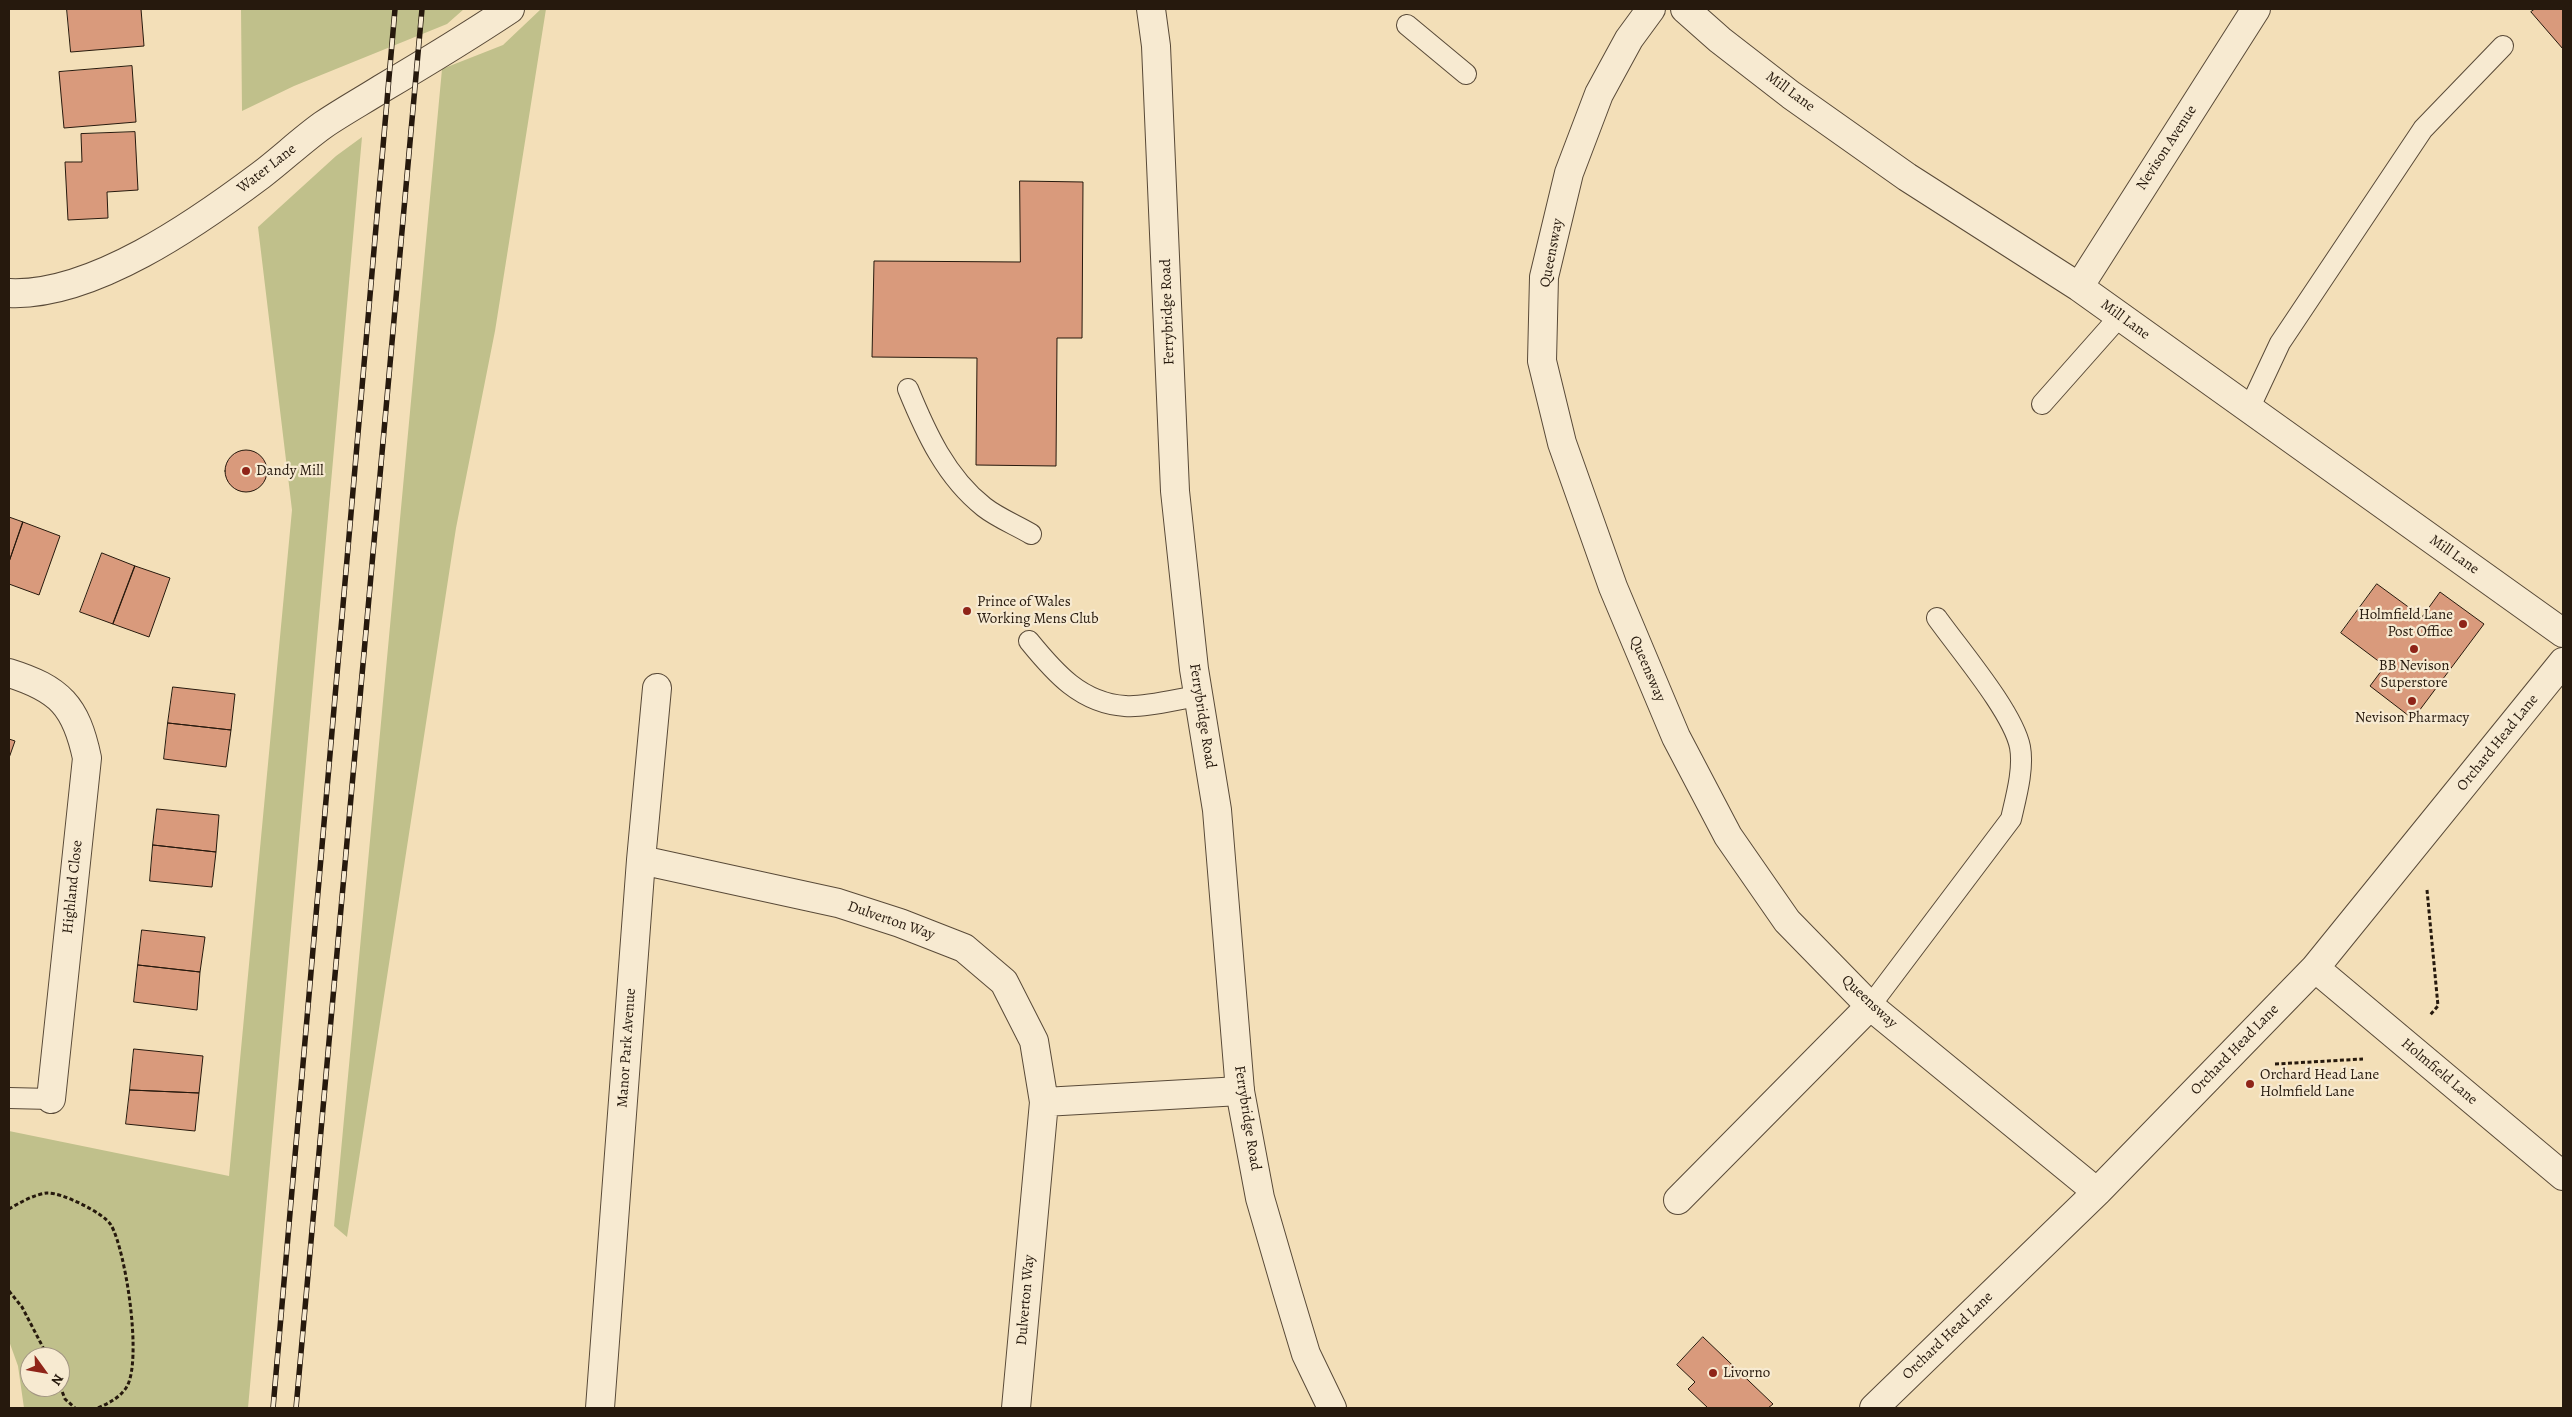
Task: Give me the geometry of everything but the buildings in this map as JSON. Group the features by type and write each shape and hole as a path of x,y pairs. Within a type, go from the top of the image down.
{"street":[{"name":"Water Lane","path":"9,293 22,294 72,284 123,262 187,228 261,175 323,125 471,35 510,9"},
{"name":"Ferrybridge Road","path":"1151,9 1156,46 1175,491 1198,696 1218,810 1240,1091 1260,1198 1306,1354 1332,1408"},
{"name":"Queensway","path":"1651,9 1629,40 1599,94 1570,173 1544,277 1542,361 1562,443 1613,587 1676,737 1728,836 1787,921 1870,1006 2096,1192"},
{"name":"Mill Lane","path":"1685,9 1720,40 1791,95 1908,177 2079,287 2563,633"},
{"name":"Nevison Avenue","path":"2079,287 2256,9"},
{"name":"Orchard Head Lane","path":"1874,1408 2096,1192 2315,968 2563,662"},
{"name":"Highland Close","path":"9,673 37,682 67,704 81,731 87,758 51,1099"},
{"name":"Manor Park Avenue","path":"600,1408 641,860 657,688"},
{"name":"Dulverton Way","path":"641,860 838,903 900,923 964,948 1004,982 1034,1040 1044,1102 1016,1408"},
{"name":"Holmfield Lane","path":"2315,968 2563,1176"},
{"path":"1678,1200 1870,1006"},
{"path":"1044,1102 1240,1091"}],"lane":[{"path":"1407,25 1466,74"},
{"path":"2249,409 2280,343 2423,129 2503,46"},
{"path":"2042,404 2120,316"},
{"path":"908,389 929,439 953,476 985,507 1031,534"},
{"path":"1870,1006 2011,819 2018,787 2020,748 2013,724 1937,618"},
{"path":"1029,641 1054,673 1086,697 1126,706 1198,696"},
{"name":"Highland Close","path":"9,1098 51,1099"}],"path":[{"path":"9,1209 48,1193 64,1197 90,1209 110,1224 122,1260 131,1310 134,1362 127,1388 114,1400 98,1408"},
{"path":"9,1291 22,1307 43,1347"},
{"path":"64,1397 75,1408"}],"green space":[{"path":"241,9 464,9 447,24 294,86 242,111"},
{"path":"541,9 546,9 495,331 456,528 347,1237 334,1226 442,69 503,45"},
{"path":"362,137 248,1408 24,1408 22,1397 70,1397 70,1347 20,1347 20,1380 18,1366 9,1341 9,1131 229,1176 292,510 258,227 336,156"}],"railway":[{"path":"273,1408 395,9"},
{"path":"296,1408 422,9"}],"place":[{"name":"Dandy Mill","path":"246,471"},
{"name":"Prince of Wales Working Mens Club","path":"967,611"},
{"name":"Holmfield Lane Post Office","path":"2463,624"},
{"name":"BB Nevison Superstore","path":"2414,649"},
{"name":"Nevison Pharmacy","path":"2412,701"},
{"name":"Orchard Head Lane Holmfield Lane","path":"2250,1084"},
{"name":"Livorno","path":"1713,1373"}]}
